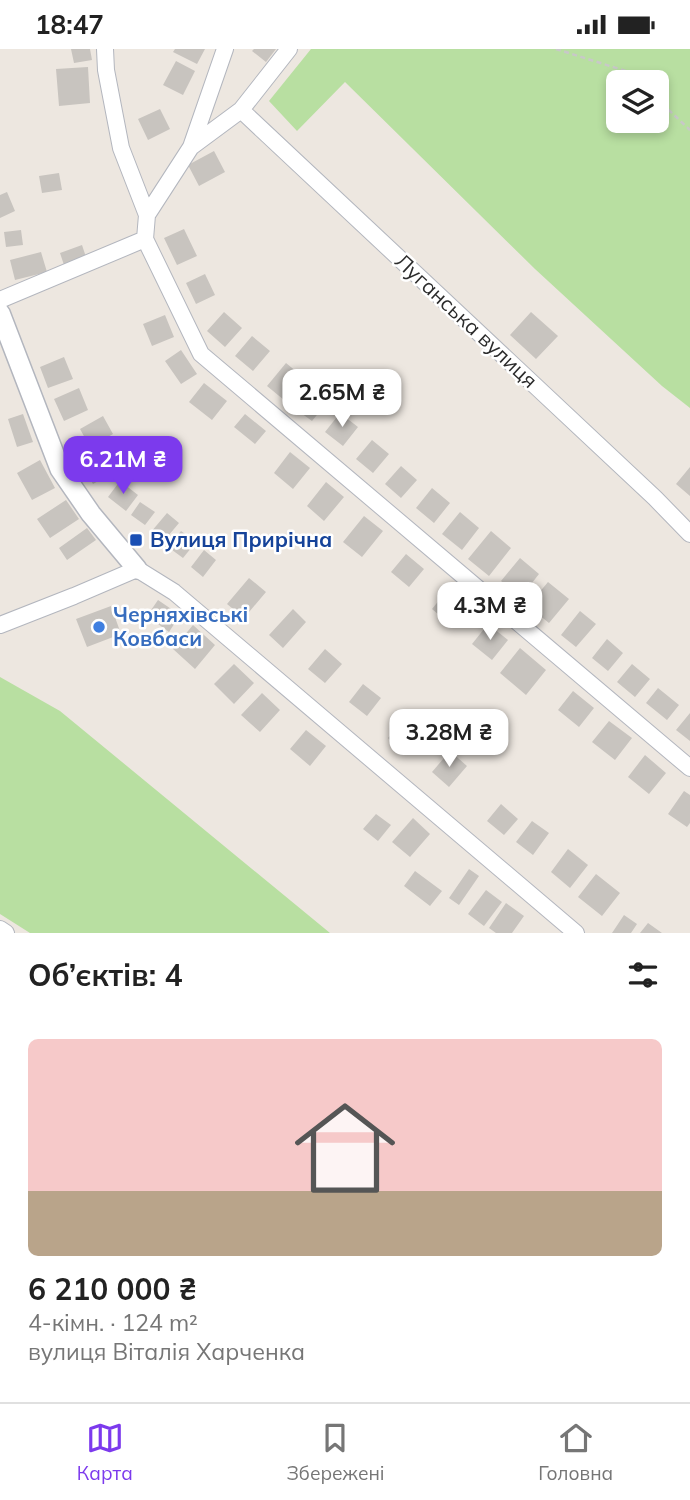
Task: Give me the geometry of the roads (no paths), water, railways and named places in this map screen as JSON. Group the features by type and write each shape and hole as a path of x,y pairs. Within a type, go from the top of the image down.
{"street":[{"path":"105,49 106,69 121,148 147,215 145,239 201,353 690,768"},
{"path":"147,215 191,147 225,49"},
{"path":"191,147 241,110 289,49"},
{"name":"Луганська вулиця","path":"241,110 655,498 690,534"},
{"path":"0,300 145,239"},
{"path":"0,313 60,469 91,514 137,569 174,592 576,933"},
{"path":"0,625 137,569"},
{"path":"0,929 6,933"}],"place":[{"name":"Вулиця Прирічна","path":"136,540"},
{"name":"Черняхівські Ковбаси","path":"99,627"}]}
